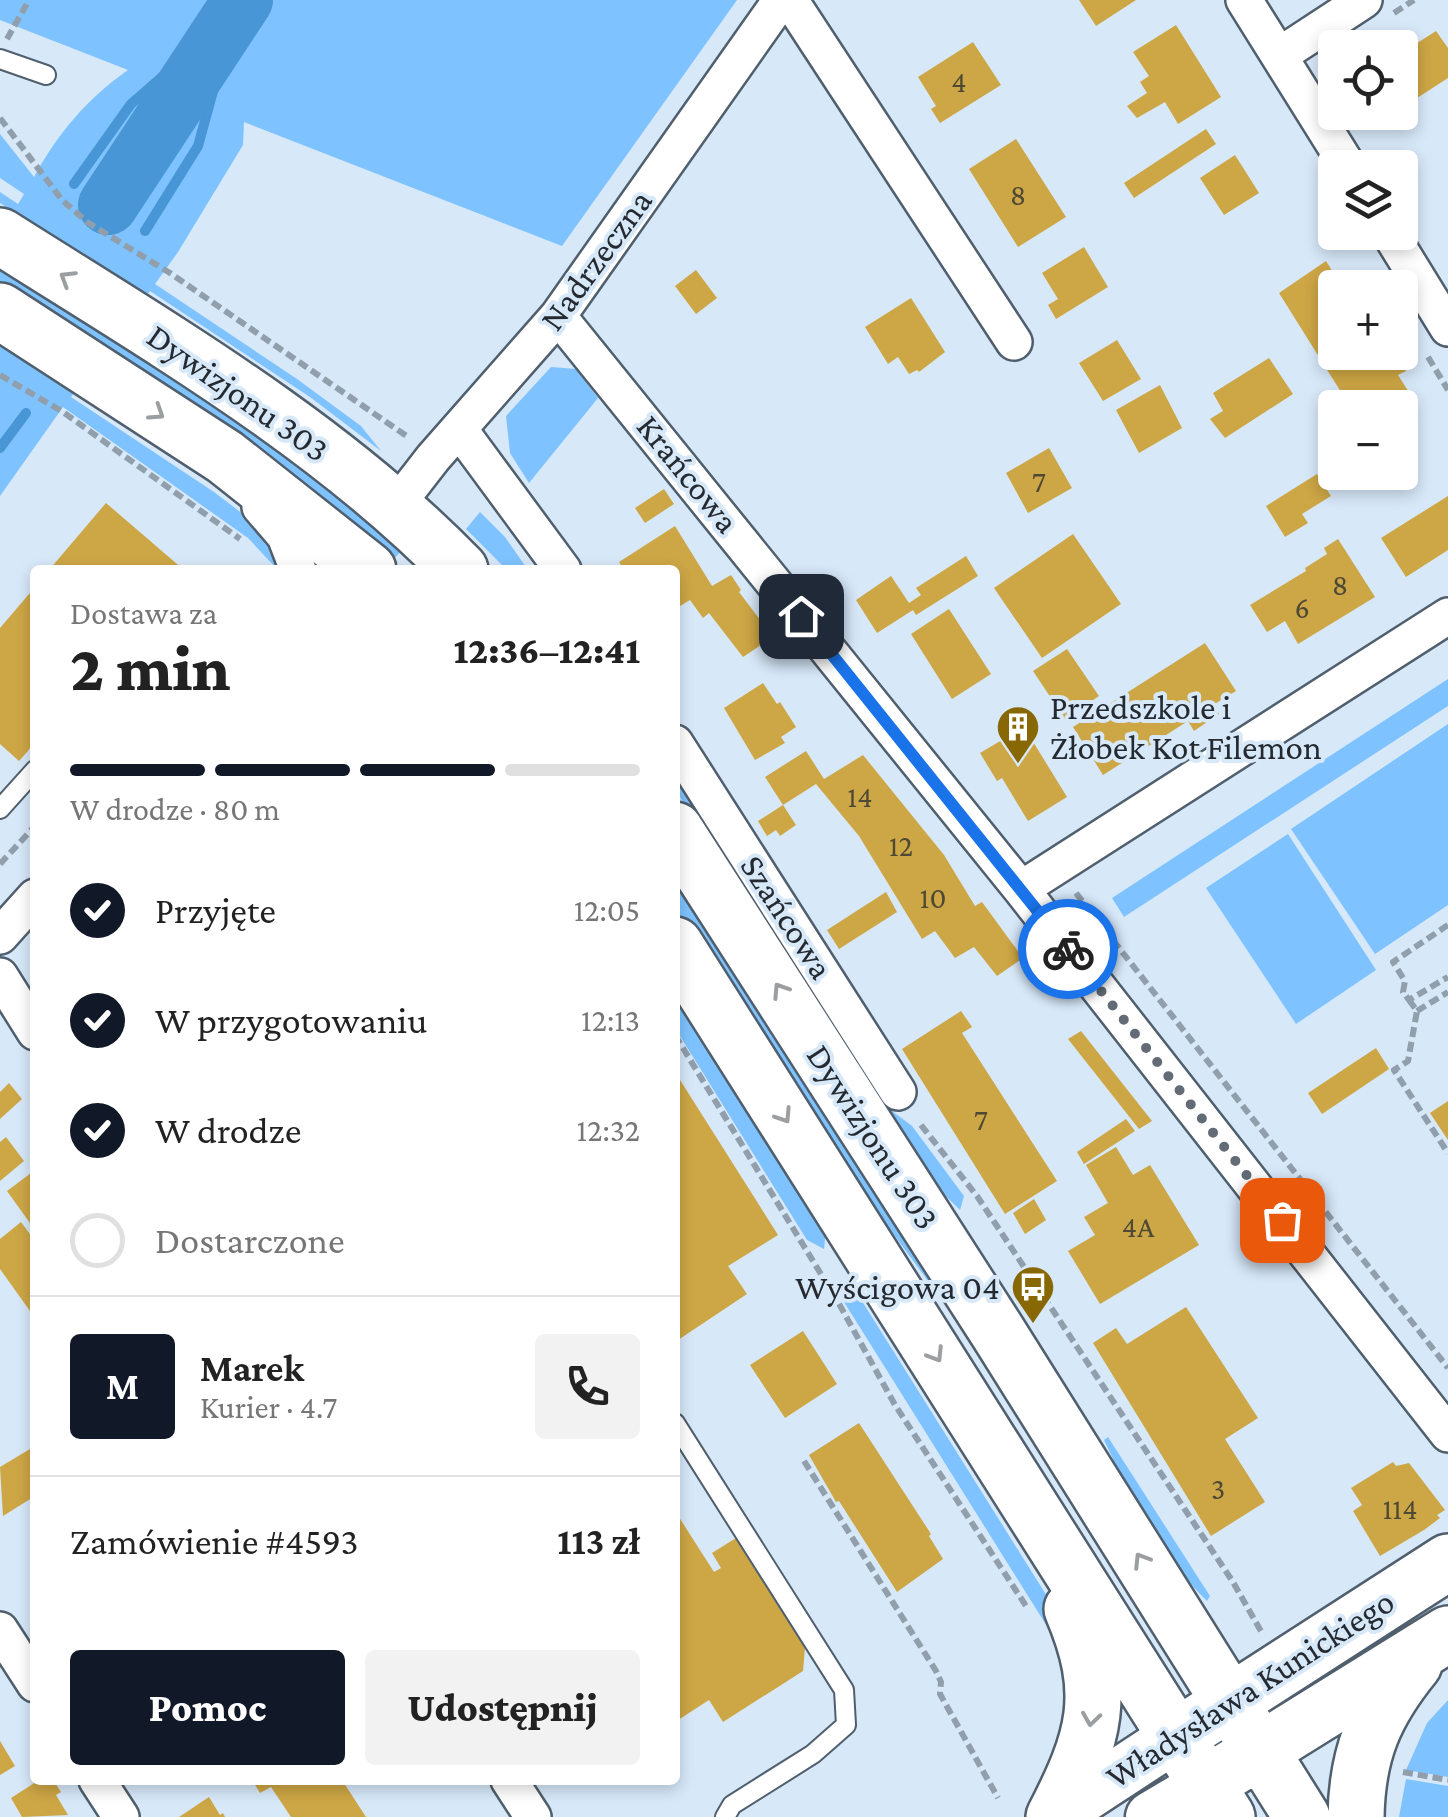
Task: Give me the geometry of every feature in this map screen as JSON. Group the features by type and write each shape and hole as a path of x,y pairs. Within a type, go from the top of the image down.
{"main road":[{"name":"Dywizjonu 303","path":"0,236 280,418 394,507 455,565"},
{"name":"Dywizjonu 303","path":"0,311 76,390 225,457 362,565"},
{"name":"Dywizjonu 303","path":"680,838 999,1334 1302,1817"},
{"name":"Dywizjonu 303","path":"680,954 1216,1801"},
{"path":"1024,1496 1086,1640 1094,1681 1090,1732 1075,1777 1054,1817"},
{"name":"Władysława Kunickiego","path":"1054,1817 1448,1562"},
{"path":"1193,1643 1268,1647 1328,1638"},
{"path":"1356,1817 1356,1788 1367,1741 1394,1690 1438,1640"},
{"name":"Władysława Kunickiego","path":"1151,1817 1216,1801 1261,1750 1438,1640"}],"street":[{"name":"Nadrzeczna","path":"394,507 558,316 780,0"},
{"path":"790,0 1014,342"},
{"path":"1244,0 1338,150"},
{"path":"1280,55 1364,0"},
{"path":"1400,250 1448,328"},
{"name":"Krańcowa","path":"558,316 1021,889 1448,1434"},
{"path":"459,430 558,565"},
{"path":"225,457 262,510 286,536 296,565"},
{"path":"1021,889 1448,616"},
{"name":"Szańcowa","path":"680,751 898,1092"},
{"path":"0,936 30,903"},
{"path":"0,976 30,1024"},
{"path":"0,1630 30,1676"},
{"path":"100,1785 121,1817"},
{"path":"512,1785 533,1817"}],"lane":[{"path":"0,56 46,75"},
{"path":"0,810 30,776"},
{"path":"680,1431 844,1690 846,1726 813,1754 732,1805 725,1817"}],"path":[{"path":"0,56 29,0"},
{"path":"0,118 26,157 62,200 87,222 170,272 416,442 433,458"},
{"path":"0,375 76,390 243,541"},
{"path":"0,864 30,831"},
{"path":"1058,865 1079,897 1448,1368"},
{"path":"1448,925 1392,962 1406,981 1403,992 1416,1011 1408,1061 1394,1070 1448,1153"},
{"path":"1409,1000 1448,977"},
{"path":"1416,1011 1448,992"},
{"path":"680,1043 838,1302 894,1404 1036,1622"},
{"path":"921,1125 999,1228 1233,1582 1268,1647"},
{"path":"804,1461 936,1671 941,1682 940,1694 998,1798"},
{"path":"1397,1770 1448,1780"}],"shaded area":[{"path":"0,0 737,0 562,246 244,122 243,145 155,284 361,426 381,451 310,397 150,291 118,334 263,433 407,545 389,564 103,353 71,397 264,530 276,565 248,538 63,407 0,496 0,237 14,212 0,203 0,192 18,204 24,194 0,178 0,134 34,177 75,118 128,70 0,20"},
{"path":"551,367 576,369 598,398 529,483 510,453 506,416"},
{"path":"480,512 505,537 525,565 502,565 466,529"},
{"path":"1448,679 1448,706 1124,917 1112,898"},
{"path":"1448,724 1448,905 1375,954 1291,829"},
{"path":"680,780 852,1042 892,1111 912,1126 964,1196 960,1210 914,1165 680,797"},
{"path":"1288,834 1376,970 1296,1024 1206,888"},
{"path":"680,869 950,1294 942,1300 813,1125 680,916"},
{"path":"680,992 826,1230 824,1249 807,1240 680,1036"},
{"path":"842,1280 855,1290 1067,1628 1065,1655 844,1302"},
{"path":"1108,1437 1210,1596 1207,1601 1149,1525 1104,1440"},
{"path":"1448,1700 1448,1777 1406,1770 1427,1723"},
{"path":"1406,1779 1448,1786 1448,1817 1399,1817"}],"building":[{"path":"1079,0 1136,0 1096,26"},
{"path":"1176,25 1221,97 1178,124 1165,102 1137,118 1127,106 1147,93 1140,82 1149,76 1133,52"},
{"path":"1436,31 1448,48 1448,78 1418,97 1418,42"},
{"path":"973,42 1001,85 940,123 931,109 936,106 918,77"},
{"path":"1206,129 1216,144 1134,198 1124,183"},
{"path":"1016,139 1066,217 1018,247 969,169"},
{"path":"1235,155 1259,193 1224,215 1200,178"},
{"path":"1084,247 1108,287 1056,319 1048,305 1058,299 1042,273"},
{"path":"1326,261 1332,270 1318,270 1318,355 1279,293"},
{"path":"696,270 717,298 696,314 675,286"},
{"path":"911,298 945,352 919,372 909,374 898,357 888,364 865,327"},
{"path":"1117,340 1141,379 1103,401 1079,363"},
{"path":"1269,358 1293,394 1225,438 1210,419 1223,411 1213,393"},
{"path":"1327,370 1406,371 1398,375 1407,390 1340,390"},
{"path":"1160,385 1182,428 1139,453 1116,410"},
{"path":"1049,448 1072,488 1028,513 1006,473"},
{"path":"1317,474 1318,490 1327,490 1331,496 1302,514 1308,523 1285,537 1266,506"},
{"path":"664,489 674,504 645,523 635,508"},
{"path":"1448,496 1448,550 1406,577 1381,538"},
{"path":"106,503 178,565 53,565"},
{"path":"675,526 712,586 731,575 773,637 743,657 709,613 703,618 690,600 680,606 680,565 619,562"},
{"path":"1073,534 1121,604 1042,658 994,588"},
{"path":"1338,539 1375,597 1298,644 1285,621 1267,632 1250,605 1306,571 1327,554 1324,548"},
{"path":"966,556 978,576 916,615 913,610 877,633 856,600 891,576 909,603 921,595 916,588"},
{"path":"30,593 30,749 19,761 0,744 0,628"},
{"path":"949,609 991,674 952,699 911,634"},
{"path":"1205,643 1236,691 1213,705 1219,714 1194,731 1188,721 1103,775 1073,727"},
{"path":"1067,649 1099,696 1065,719 1033,671"},
{"path":"763,683 796,727 781,737 785,743 755,760 724,708"},
{"name":"Przedszkole i Żłobek Kot Filemon","path":"1024,727 1067,797 1028,821 1002,778 997,781 980,753"},
{"path":"806,751 824,779 863,755 944,855 975,906 982,902 1023,958 997,976 974,947 955,958 935,931 922,939 859,836 816,784 783,805 765,777"},
{"path":"783,805 796,825 780,836 776,830 767,836 758,821"},
{"path":"886,892 897,912 839,949 827,930"},
{"path":"961,1011 972,1027 962,1033 1057,1181 1005,1214 902,1049"},
{"path":"1081,1031 1152,1121 1139,1129 1068,1039"},
{"path":"1376,1048 1389,1069 1322,1114 1308,1093"},
{"path":"680,1080 778,1235 728,1266 747,1294 680,1339"},
{"path":"9,1083 22,1099 0,1119 0,1092"},
{"path":"1448,1101 1448,1140 1430,1113"},
{"path":"1126,1119 1135,1131 1084,1164 1077,1152"},
{"path":"6,1137 24,1161 0,1181 0,1142"},
{"path":"1116,1147 1133,1175 1150,1165 1199,1245 1100,1304 1068,1251 1095,1235 1084,1217 1108,1203 1086,1165"},
{"path":"30,1174 30,1223 7,1191"},
{"path":"1034,1199 1046,1220 1025,1234 1013,1213"},
{"path":"21,1222 30,1234 30,1311 0,1269 0,1239"},
{"path":"1186,1307 1258,1418 1225,1439 1265,1502 1211,1536 1093,1343 1116,1328 1127,1344"},
{"path":"803,1331 837,1384 785,1418 750,1365"},
{"path":"859,1423 943,1559 897,1592 809,1455"},
{"path":"30,1449 30,1499 3,1516 0,1467"},
{"path":"1393,1462 1396,1466 1409,1463 1445,1510 1424,1530 1380,1556 1353,1511 1362,1505 1351,1488"},
{"path":"680,1519 714,1572 721,1568 712,1553 736,1538 805,1648 803,1671 723,1722 709,1700 680,1719"},
{"path":"0,1741 15,1766 0,1775"},
{"path":"31,1785 56,1785 61,1792 56,1795 68,1815 22,1817 11,1798"},
{"path":"255,1785 345,1785 366,1817 291,1817 271,1787 260,1793"},
{"path":"209,1797 225,1817 179,1817"}],"waterway":[{"path":"108,205 243,0"},
{"path":"74,184 131,104 233,15"},
{"path":"145,231 198,146 234,15"},
{"path":"0,448 26,413"}],"way so far":[{"path":"1068,949 1282,1220"}],"place":[{"name":"Przedszkole i Żłobek Kot Filemon","path":"1018,765"},
{"name":"Wyścigowa 04","path":"1033,1325"}],"route":[{"path":"801,616 1068,949"}]}
